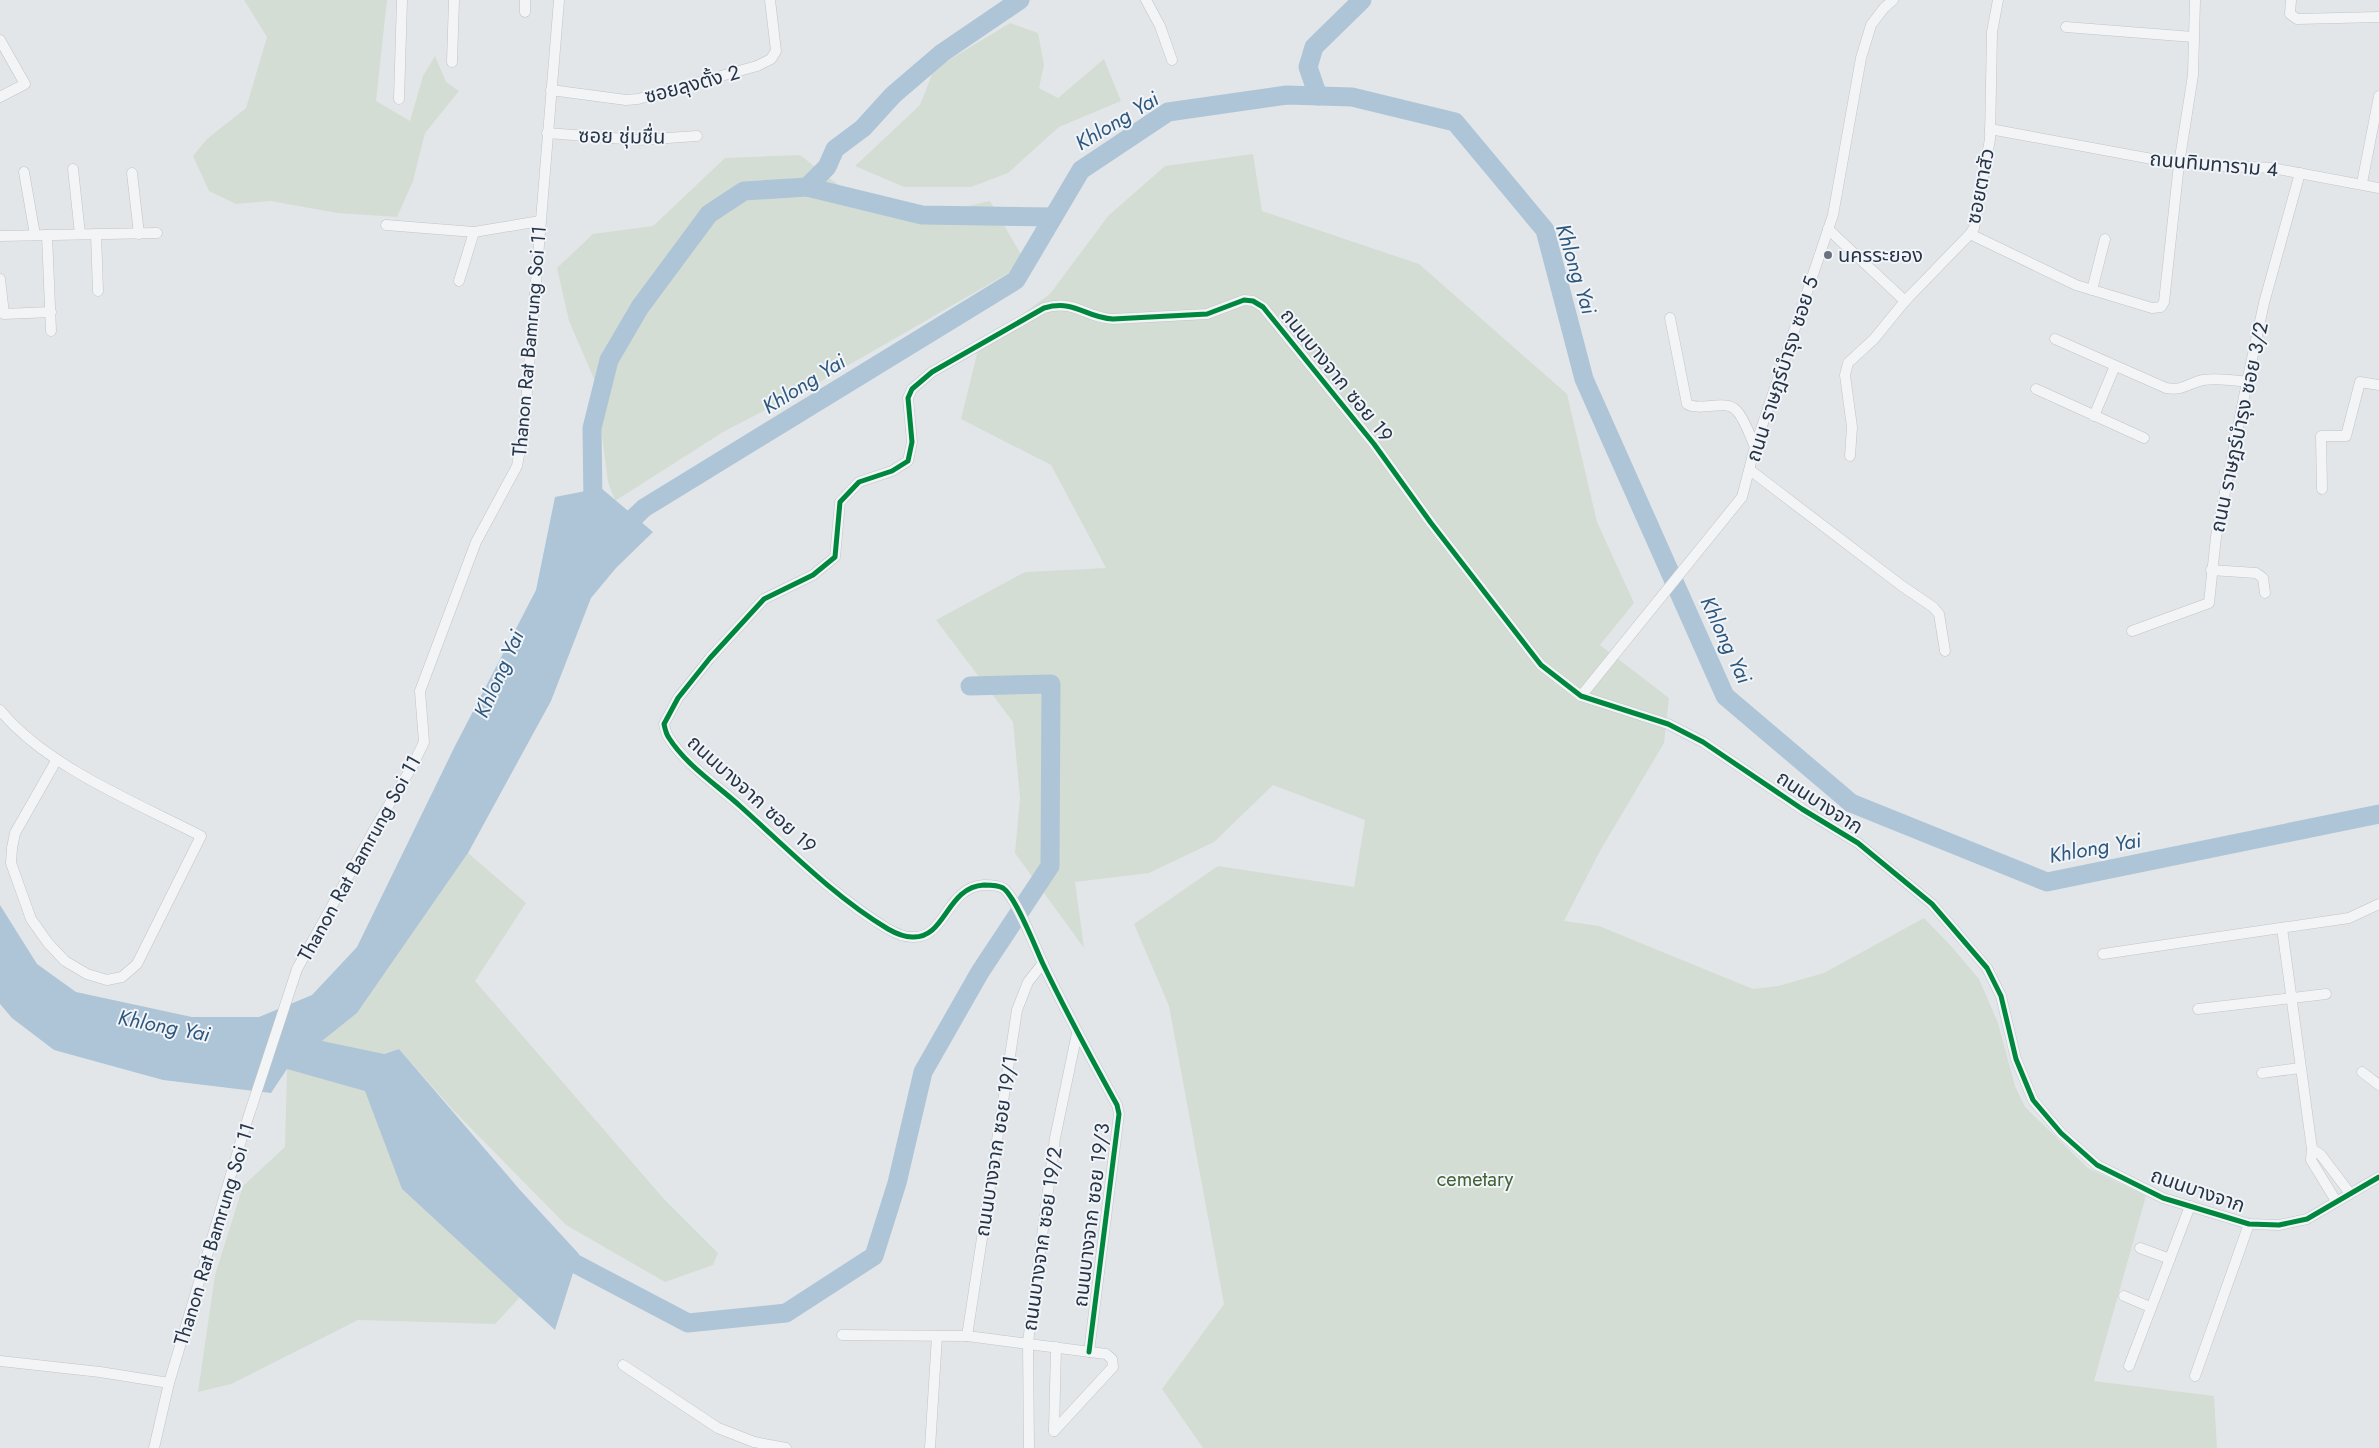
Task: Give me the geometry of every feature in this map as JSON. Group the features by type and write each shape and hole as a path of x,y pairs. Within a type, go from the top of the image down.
{"street":[{"path":"399,99 402,0"},
{"path":"452,62 454,0"},
{"path":"525,0 525,12"},
{"name":"Thanon Rat Bamrung Soi 11","path":"154,1448 169,1383 246,1124 297,969 378,823 413,765 424,742 420,691 432,655 476,542 517,466 524,428 559,0"},
{"name":"ซอยลุงตั้ง 2","path":"551,90 638,100 757,66 771,59 776,51 770,0"},
{"path":"1146,0 1160,26 1172,60"},
{"name":"ถนน ราษฎร์บำรุง ซอย 5","path":"1581,696 1742,497 1755,447 1828,229 1861,58 1871,25 1893,0"},
{"name":"ซอยตาสัว","path":"1850,456 1852,427 1845,375 1848,362 1874,340 1905,301 1970,234 1978,208 1990,129 1992,40 1998,0"},
{"path":"1970,234 2062,280 2152,308 2161,307 2164,302 2178,164 2193,75 2195,0"},
{"path":"2291,0 2290,14 2297,19 2379,17"},
{"path":"2066,27 2193,37"},
{"path":"0,40 25,84 0,97"},
{"path":"2362,183 2379,96"},
{"name":"ถนนทิมทาราม 4","path":"1990,129 2178,164 2265,168 2362,183 2379,188"},
{"name":"ซอย ชุ่มชื่น","path":"548,133 638,140 697,136"},
{"path":"73,169 80,234"},
{"path":"24,172 35,235"},
{"path":"132,172 139,234"},
{"name":"ถนน ราษฎร์บำรุง ซอย 3/2","path":"2132,631 2205,606 2210,598 2211,570 2216,536 2247,382 2264,303 2300,173"},
{"path":"386,225 429,226 474,232 540,220"},
{"path":"1828,229 1905,301"},
{"path":"459,281 474,232"},
{"path":"0,236 158,233"},
{"path":"96,234 98,291"},
{"path":"47,235 52,331"},
{"path":"2092,290 2105,239"},
{"path":"0,279 4,314 51,312"},
{"name":"ถนนบางจาก ซอย 19","path":"1077,1032 1042,963 1032,937 1003,888 974,886 957,898 935,928 927,935 914,938 902,936 887,928 838,893 701,772 670,739 664,724 678,698 710,658 764,599 813,575 835,557 840,502 853,487 892,471 908,461 912,442 908,398 912,389 932,372 1044,308 1066,305 1101,318 1113,319 1207,314 1244,300 1253,301 1263,307 1374,444 1431,523 1541,665 1581,696"},
{"path":"1670,318 1686,404 1692,407 1730,406 1736,410 1755,447"},
{"path":"2055,339 2174,390 2180,390 2204,380 2247,382"},
{"path":"2094,416 2115,366"},
{"path":"2322,489 2321,436 2346,436 2360,382 2379,385"},
{"path":"2036,389 2144,438"},
{"path":"1750,470 1902,586 1933,607 1939,614 1945,651"},
{"path":"2211,570 2256,572 2263,578 2265,593"},
{"name":"ถนนบางจาก","path":"1581,696 1668,724 1704,742 1802,809 1858,843 1932,904 1963,937 1987,968 2000,996 2016,1059 2034,1100 2061,1133 2097,1165 2163,1198 2249,1224 2278,1225 2307,1219 2349,1192 2379,1176"},
{"path":"0,710 10,723 56,761 200,836 137,964 122,977 107,980 87,974 66,961 48,943 31,919 11,863 15,833 56,761"},
{"path":"2103,954 2349,918 2379,904"},
{"path":"2282,928 2312,1149 2311,1160 2336,1201"},
{"name":"ถนนบางจาก ซอย 19/1","path":"967,1336 1017,1010 1028,982 1042,963"},
{"path":"2198,1009 2326,994"},
{"name":"ถนนบางจาก ซอย 19/2","path":"1029,1448 1028,1342 1056,1138 1077,1032"},
{"name":"ถนนบางจาก ซอย 19/3","path":"1077,1032 1117,1105 1120,1123 1088,1352"},
{"path":"2262,1073 2300,1068"},
{"path":"2362,1072 2379,1085"},
{"path":"2312,1149 2321,1155 2349,1192"},
{"path":"2129,1366 2190,1206"},
{"path":"2195,1376 2249,1224"},
{"path":"2140,1248 2170,1259"},
{"path":"2124,1296 2150,1307"},
{"path":"842,1335 967,1336 1028,1342 1106,1354 1112,1359 1113,1367 1054,1431 1056,1347"},
{"path":"930,1448 937,1336"},
{"path":"0,1361 100,1372 169,1383"},
{"path":"623,1366 718,1428 754,1442 786,1448"}],"green space":[{"path":"244,0 387,0 376,101 410,121 423,76 435,56 446,82 459,91 425,133 413,181 397,217 337,213 271,201 236,204 209,191 193,156 207,139 246,108 267,37"},
{"path":"1010,23 1038,33 1044,65 1039,88 1058,98 1104,59 1121,101 1059,127 1008,173 971,187 904,187 855,166 920,105 934,69"},
{"name":"cemetary","path":"1253,154 1262,211 1419,264 1567,394 1597,522 1634,603 1600,645 1669,698 1664,743 1600,851 1564,921 1599,926 1753,989 1778,986 1824,973 1924,918 1979,979 1998,1023 2015,1086 2025,1107 2088,1168 2146,1196 2094,1381 2214,1396 2217,1448 1203,1448 1162,1389 1224,1304 1169,1006 1134,924 1218,866 1354,887 1365,820 1273,785 1214,842 1149,873 1075,882 1084,948 1015,853 1020,798 1013,722 936,620 1025,572 1106,568 1051,465 961,419 979,346 1050,294 1108,216 1165,166"},
{"path":"800,155 855,196 879,209 891,213 903,215 928,214 990,201 1026,263 816,384 723,432 615,501 608,482 595,381 569,321 557,268 593,234 653,226 725,158"},
{"path":"468,853 526,903 475,981 663,1198 718,1253 713,1265 665,1282 566,1225 453,1110 399,1049 363,1060 402,1189 520,1297 495,1324 358,1320 231,1384 198,1392 215,1275 243,1186 285,1147 287,1069 357,1013"}],"water":[{"path":"601,488 653,532 616,568 591,598 551,701 468,853 357,1013 322,1041 384,1054 399,1049 520,1190 579,1254 555,1330 402,1189 365,1091 287,1069 271,1093 163,1080 54,1050 12,1018 0,1004 0,905 37,964 76,992 192,1017 259,1017 312,995 357,947 455,746 536,590 555,497"}],"waterway":[{"path":"807,187 827,167 835,149 863,128 893,95 942,53 1020,0"},
{"path":"1318,96 1308,67 1314,47 1362,0"},
{"name":"Khlong Yai","path":"617,534 644,508 1016,280 1081,170 1168,112 1287,95 1352,97 1455,122 1545,230 1584,379 1725,696 1851,803 2047,882 2379,814"},
{"path":"591,515 593,502 592,428 609,360 640,307 709,214 744,191 807,187 922,215 1053,217"},
{"path":"553,1252 688,1323 786,1313 874,1256 897,1183 923,1072 980,972 1050,866 1051,684 970,686"}],"cycle path":[{"path":"1089,1352 1119,1114 1117,1105 1043,964 1020,912 1008,893 1003,888 996,886 984,885 971,888 961,894 932,930 923,935 912,937 894,932 868,916 829,887 693,766 669,738 664,724 678,698 710,658 764,599 813,575 835,557 840,502 859,482 892,471 908,461 912,442 908,398 912,389 932,372 1044,308 1055,306 1073,307 1095,316 1113,319 1207,314 1244,300 1253,301 1263,307 1374,444 1431,523 1541,665 1581,696 1668,724 1703,742 1802,809 1858,843 1932,904 1987,968 2001,996 2016,1059 2033,1100 2061,1133 2097,1165 2163,1198 2249,1224 2279,1225 2307,1219 2379,1177"}],"place":[{"name":"นครระยอง","path":"1828,255"}]}
